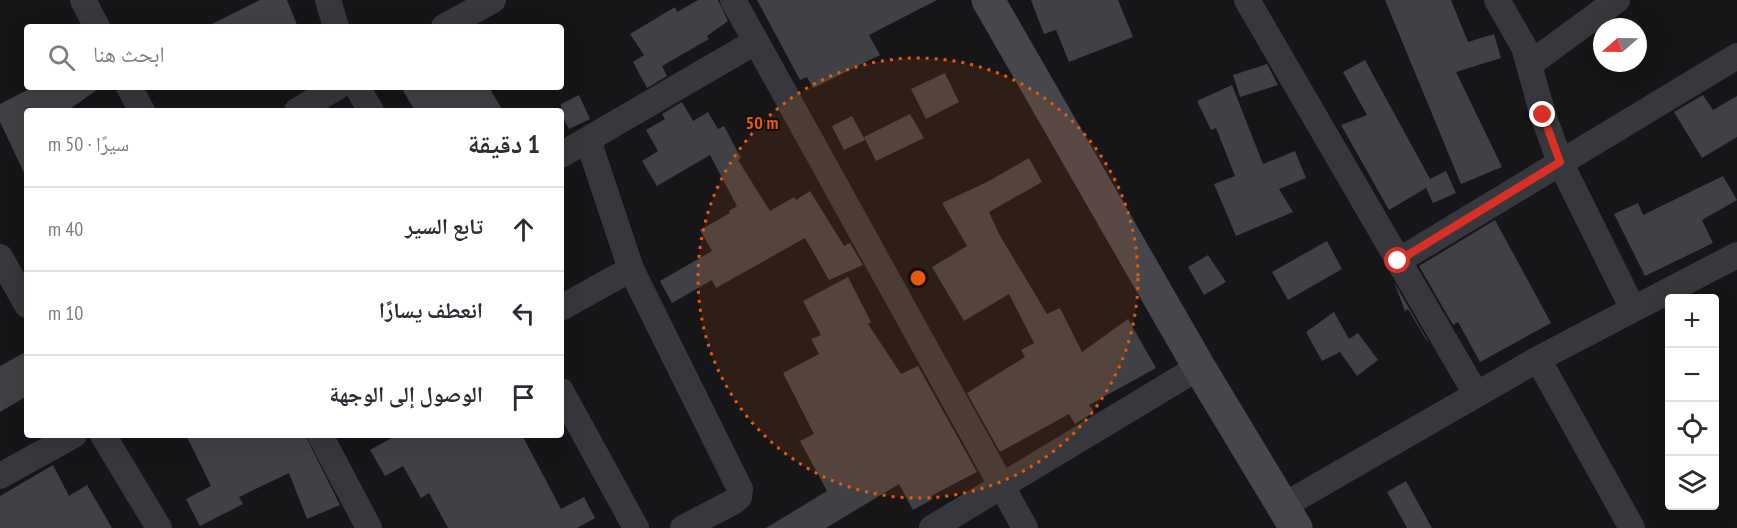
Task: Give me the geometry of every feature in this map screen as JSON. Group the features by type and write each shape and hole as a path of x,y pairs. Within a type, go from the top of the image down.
{"street":[{"path":"83,0 95,24"},
{"path":"328,0 335,24"},
{"path":"449,24 493,0"},
{"path":"733,0 1001,489 1025,528"},
{"path":"988,0 1199,367 1289,517 1476,394 1737,255"},
{"path":"1246,0 1476,394"},
{"path":"1497,0 1521,40 1530,64 1543,115 1560,162 1633,309"},
{"path":"1530,64 1617,0"},
{"path":"564,153 755,42"},
{"path":"1398,261 1737,56"},
{"path":"131,90 140,108"},
{"path":"302,108 332,90"},
{"path":"359,90 369,108"},
{"path":"588,140 631,269 740,489 739,497 733,502 683,528"},
{"path":"0,258 24,299"},
{"path":"564,306 631,269"},
{"path":"1538,359 1632,528"},
{"path":"932,528 1001,489 1199,367"},
{"path":"564,396 636,528"},
{"path":"0,476 69,438"},
{"path":"106,438 159,528"},
{"path":"322,438 366,527"}],"building":[{"path":"260,0 287,0 297,24 212,24"},
{"path":"698,0 718,0 728,21 707,36 709,39 662,66 667,76 647,88 633,62 644,55 630,34 675,7 677,12"},
{"path":"757,0 937,0 869,35 880,55 813,88 807,77 800,80"},
{"path":"1031,0 1118,0 1133,37 1069,62 1056,30 1044,34"},
{"path":"1385,0 1451,0 1468,42 1494,34 1501,58 1456,72 1502,167 1461,184"},
{"path":"1365,60 1430,179 1446,171 1456,193 1433,203 1426,188 1389,210 1341,125 1367,115 1343,72"},
{"path":"1267,64 1278,85 1240,97 1233,75"},
{"path":"945,73 959,102 926,119 911,89"},
{"path":"1232,85 1263,164 1295,151 1306,178 1279,189 1293,212 1236,236 1214,184 1235,176 1216,128 1211,130 1197,101"},
{"path":"27,90 97,90 71,108 24,108 24,173 0,122 0,104"},
{"path":"403,90 491,90 501,108 413,108"},
{"path":"579,95 590,119 569,129 564,120 564,108 561,108 561,104"},
{"path":"1703,95 1713,110 1737,96 1737,137 1702,158 1674,112"},
{"path":"682,102 693,121 708,112 718,129 724,126 741,158 738,160 770,211 810,191 844,246 850,243 863,265 829,280 805,238 716,288 712,280 672,303 660,281 712,251 700,230 730,213 729,211 737,206 710,155 657,186 642,161 658,151 646,130 665,119 662,114"},
{"path":"910,114 924,138 876,161 864,137"},
{"path":"852,116 865,140 844,150 832,126"},
{"path":"1029,158 1042,182 989,212 999,234 1047,314 1060,308 1082,352 1128,319 1156,368 1089,405 1094,412 1075,424 1069,414 1000,452 967,393 1025,357 1021,350 1034,343 1009,294 964,321 932,267 967,246 942,203 987,182"},
{"path":"1723,176 1737,200 1702,220 1713,243 1645,276 1614,214 1638,203 1643,215"},
{"path":"1495,220 1551,323 1480,362 1458,322 1453,325 1419,266"},
{"path":"1327,241 1342,269 1288,300 1272,272"},
{"path":"1208,255 1226,282 1204,295 1188,267"},
{"path":"848,277 871,322 868,324 901,374 918,366 977,472 931,496 933,499 913,510 899,484 826,528 766,528 827,491 800,441 814,434 783,373 819,354 811,339 821,335 803,301"},
{"path":"1394,282 1428,341 1408,309 1405,311"},
{"path":"1334,312 1349,339 1358,333 1378,360 1357,376 1340,352 1322,361 1306,332"},
{"path":"24,353 24,398 0,412 0,366"},
{"path":"187,438 306,438 340,505 307,519 289,473 239,497 243,504 200,526 186,499 211,486"},
{"path":"392,438 524,438 561,509 584,497 595,518 577,528 448,528 429,493 421,498 403,466 385,476 370,450"},
{"path":"53,465 69,496 87,485 112,528 0,528 0,496"},
{"path":"1406,481 1432,528 1407,528 1387,492"}],"route":[{"path":"1398,261 1560,162 1543,115"}]}
